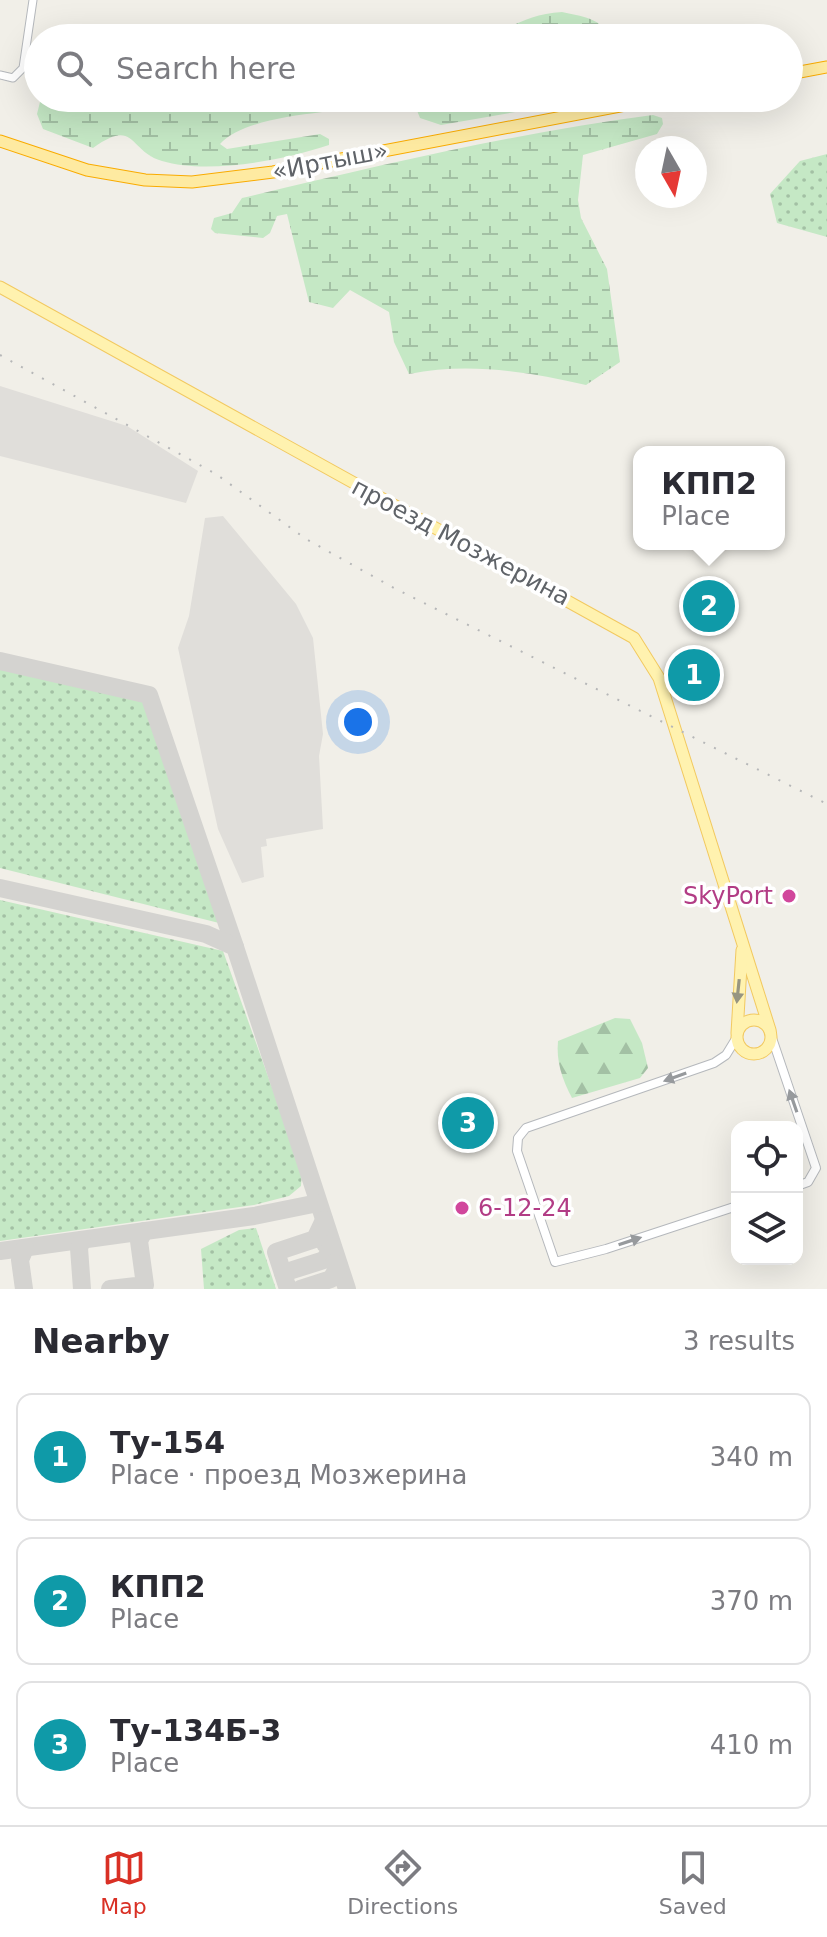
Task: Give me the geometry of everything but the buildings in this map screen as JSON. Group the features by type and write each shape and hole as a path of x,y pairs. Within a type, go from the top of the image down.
{"highway":[{"path":"803,71 827,67"},
{"name":"«Иртыш»","path":"0,141 87,170 145,180 192,182 273,172 588,112"}],"main road":[{"name":"проезд Мозжерина","path":"0,287 634,638 650,657 659,678 770,1032"},
{"name":"проезд Мозжерина","path":"737,1037 736,1011 742,946"},
{"path":"751,1020 762,1022 770,1032 769,1046 755,1054 740,1047 737,1037 741,1026 751,1020"}],"street":[{"path":"29,24 33,0"},
{"path":"0,75 13,78 23,68 24,61"},
{"path":"770,1032 800,1121"},
{"path":"731,1208 577,1258 555,1262 517,1151 518,1138 526,1128 714,1063 726,1055 737,1037"},
{"path":"803,1130 816,1168 808,1182 803,1184"}],"shaded area":[{"path":"0,386 127,426 198,471 186,503 0,456"},
{"path":"223,516 296,604 313,638 323,734 319,756 323,829 266,839 267,846 261,847 264,877 242,883 218,829 178,648 189,616 205,518"}],"green space":[{"path":"562,12 599,24 517,24"},
{"path":"323,112 252,126 234,133 220,144 227,149 320,134 329,139 329,145 246,164 181,165 151,156 125,136 107,139 93,148 43,129 37,114"},
{"path":"418,112 516,112 441,125 420,118"},
{"path":"653,115 662,118 663,124 657,134 635,136 635,140 583,155 578,200 581,218 607,269 620,362 586,385 498,370 454,369 409,374 394,342 389,312 350,290 333,308 309,302 287,214 277,216 270,233 263,238 215,233 211,229 214,218 232,213 242,198 395,162 601,122"},
{"path":"827,154 827,237 777,223 770,194 800,161"},
{"path":"0,668 148,702 219,923 0,868"},
{"path":"0,900 223,951 302,1171 301,1186 289,1196 254,1205 0,1241"},
{"path":"615,1018 630,1019 642,1043 648,1068 640,1078 572,1098 560,1070 558,1041"},
{"path":"256,1228 276,1289 204,1289 201,1249 239,1230"}],"taxiway":[{"path":"0,661 149,695 235,947"},
{"path":"0,888 206,934 235,947 347,1289"},
{"path":"0,1251 254,1216 318,1203"},
{"path":"288,1289 276,1252 315,1239 324,1220"},
{"path":"110,1289 145,1285 139,1241 144,1231"},
{"path":"82,1240 79,1248 82,1289"},
{"path":"283,1273 324,1260 333,1248 325,1244"},
{"path":"24,1289 20,1260 25,1248"},
{"path":"300,1289 331,1279 339,1266 334,1263"}],"railway":[{"path":"0,355 216,474 306,539 394,588 827,804"}],"place":[{"name":"КПП2","path":"709,606"},
{"name":"Ту-154","path":"694,675"},
{"name":"SkyPort","path":"789,896"},
{"name":"Ту-134Б-3","path":"468,1123"},
{"name":"6-12-24","path":"462,1208"}]}
